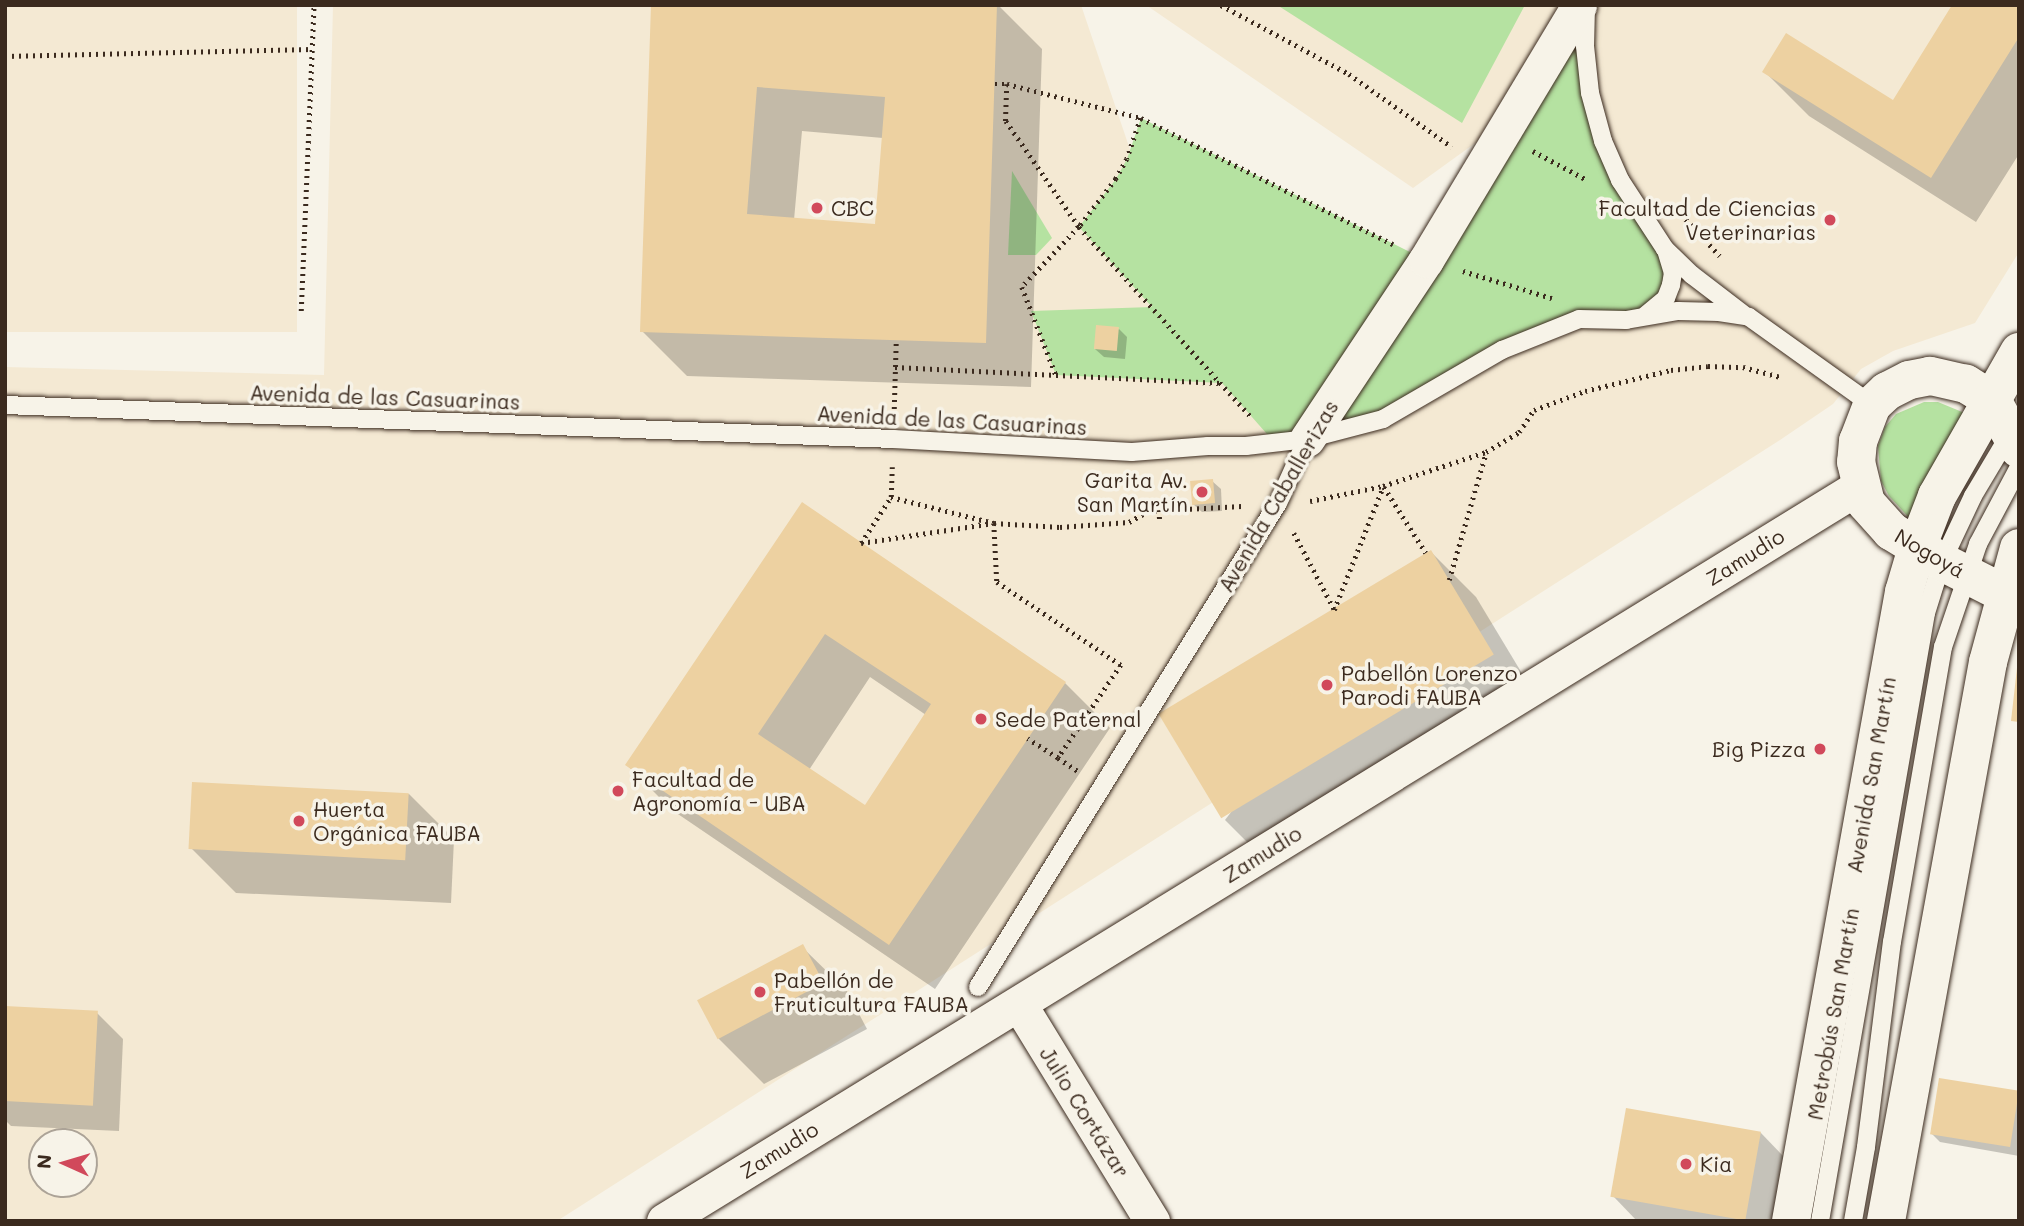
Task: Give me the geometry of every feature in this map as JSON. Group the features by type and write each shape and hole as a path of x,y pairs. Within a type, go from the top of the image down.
{"main road":[{"name":"Avenida San Martín","path":"1791,1221 1904,592 1941,561 1943,484 2012,434 2019,352"},
{"path":"1858,396 1887,391 1909,380 1930,376 1966,384 2012,434"},
{"name":"Nogoyá","path":"1858,396 1856,462 1866,503 1891,531 2012,598"},
{"path":"1886,1221 1988,662 2012,598 2019,548"}],"street":[{"name":"Avenida Caballerizas","path":"1307,439 1426,260 1579,5"},
{"name":"Zamudio","path":"664,1221 1860,486"},
{"name":"Julio Cortázar","path":"1019,1004 1152,1221"}],"lane":[{"path":"1586,5 1585,46 1590,93 1603,141 1635,206 1671,260 1671,285 1659,307 1643,317"},
{"path":"1665,249 1692,275 1749,317"},
{"name":"Avenida de las Casuarinas","path":"5,405 893,439 1132,452 1246,446 1307,439 1383,419 1502,349 1579,319 1626,320 1678,311 1718,312 1749,317 1858,396"},
{"name":"Metrobús San Martín","path":"1820,1221 1926,613 1941,561 1992,514 2012,434"},
{"name":"Avenida Caballerizas","path":"978,987 1278,503 1307,439"},
{"name":"Metrobús San Martín","path":"1853,1221 1866,1147 1894,929 1943,647 1941,561"}],"path":[{"path":"302,311 314,5"},
{"path":"1221,5 1349,74 1481,167"},
{"path":"5,56 313,49"},
{"path":"995,84 1007,84 1141,118 1426,260 1559,300"},
{"path":"1007,84 1006,121 1079,227 1273,441"},
{"path":"1056,375 1022,287 1079,227 1116,179 1136,138 1141,118"},
{"path":"1502,134 1635,206"},
{"path":"1676,208 1727,263"},
{"path":"893,439 896,340"},
{"path":"994,523 861,543 891,497 994,523 1060,527 1129,523 1149,511 1278,503 1339,496 1383,486 1486,452 1510,440 1534,410 1546,404 1634,378 1707,366 1743,368 1787,380"},
{"path":"895,367 1222,383"},
{"path":"1449,580 1486,452"},
{"path":"1278,503 1334,610 1383,486"},
{"path":"1383,486 1426,553"},
{"path":"1159,510 1160,522"},
{"path":"994,523 997,582 1121,665 1058,758 1028,739"}],"shaded area":[{"path":"5,5 297,5 297,332 5,332"},
{"name":"Facultad de Agronomía - UBA","path":"333,5 1081,5 1202,362 1615,232 1736,298 1514,115 1413,188 1146,5 2019,5 2019,252 1975,323 1893,351 1861,369 1833,404 1780,440 557,1221 5,1221 5,367 324,375"}],"green space":[{"path":"1277,5 1525,5 1462,123"},
{"path":"1579,5 1603,141 1671,260 1659,307 1579,319 1383,419 1273,441 1222,383 1056,375 1031,311 1152,307 1079,227 1116,179 1127,159 1141,118 1426,260"},
{"path":"1012,171 1052,238 1036,255 1008,255"},
{"path":"1924,402 1938,402 1967,414 1912,521 1889,496 1881,481 1878,446 1885,427 1896,414"}],"building":[{"name":"CBC","path":"651,5 997,5 986,343 640,332","holes":["757,87 885,97 875,224 747,214"]},
{"path":"1952,5 2019,5 2019,37 1931,178 1762,72 1786,33 1893,100"},
{"path":"1096,325 1119,327 1117,351 1094,349"},
{"name":"Garita Av. San Martín","path":"1213,479 1215,503 1192,505 1190,481"},
{"name":"Sede Paternal","path":"802,502 1066,682 889,945 625,765","holes":["825,634 931,704 865,805 758,734"]},
{"name":"Pabellón Lorenzo Parodi FAUBA","path":"1431,550 1494,655 1221,818 1158,714"},
{"path":"2019,668 2019,722 2011,721"},
{"name":"Huerta Orgánica FAUBA","path":"192,782 409,793 405,860 188,849"},
{"name":"Pabellón de Fruticultura FAUBA","path":"803,944 824,983 718,1039 697,1000"},
{"path":"5,1006 98,1011 93,1106 5,1101"},
{"path":"1939,1078 2019,1091 2010,1147 1930,1134"},
{"name":"Kia","path":"1626,1108 1761,1132 1745,1220 1610,1197"}],"place":[{"name":"CBC","path":"817,208"},
{"name":"Facultad de Ciencias Veterinarias","path":"1830,220"},
{"name":"Garita Av. San Martín","path":"1202,492"},
{"name":"Pabellón Lorenzo Parodi FAUBA","path":"1327,685"},
{"name":"Sede Paternal","path":"981,719"},
{"name":"Big Pizza","path":"1820,749"},
{"name":"Facultad de Agronomía - UBA","path":"618,791"},
{"name":"Huerta Orgánica FAUBA","path":"299,821"},
{"name":"Pabellón de Fruticultura FAUBA","path":"760,992"},
{"name":"Kia","path":"1686,1164"}]}
